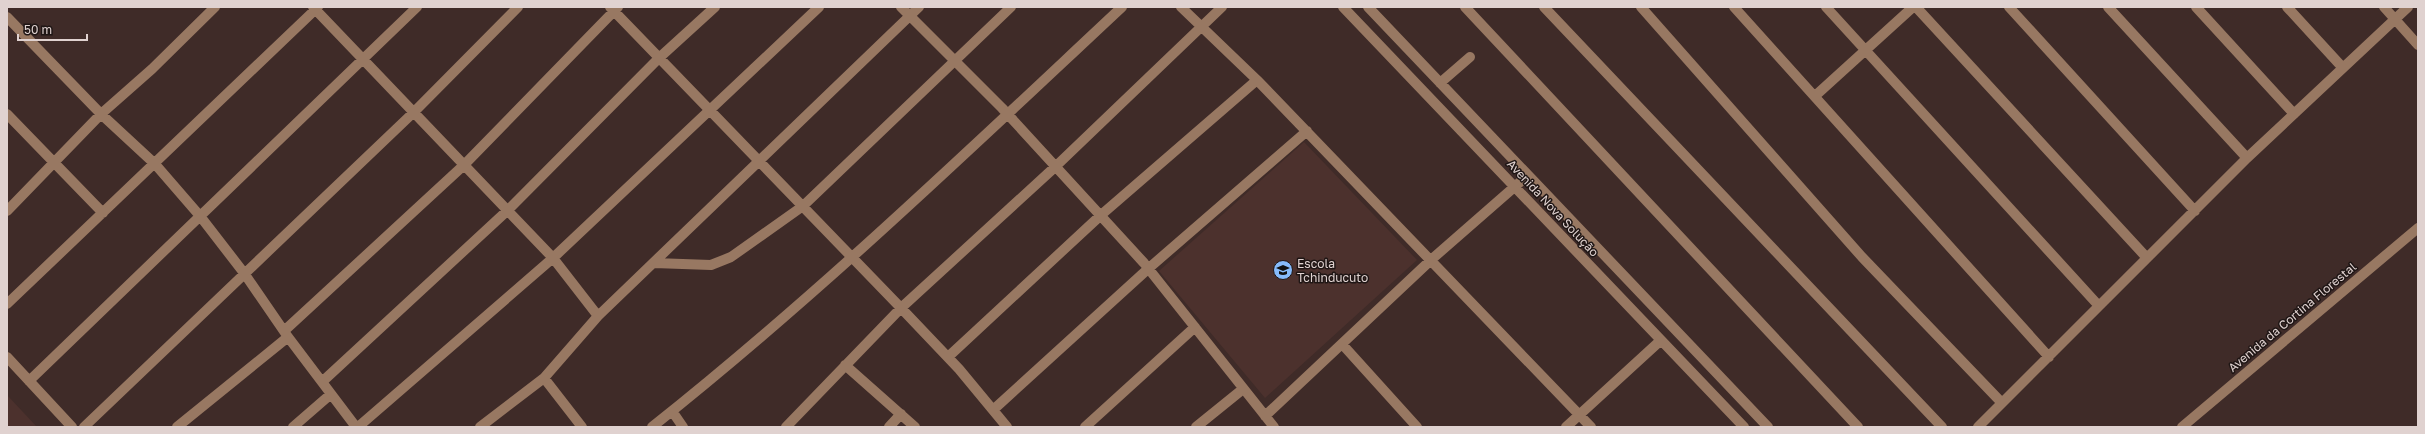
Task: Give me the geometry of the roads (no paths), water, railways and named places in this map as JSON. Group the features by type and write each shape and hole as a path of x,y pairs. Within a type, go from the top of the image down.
{"street":[{"path":"7,210 101,114 152,69 215,7"},
{"path":"30,381 417,7"},
{"path":"84,427 414,112 518,7"},
{"path":"322,381 508,210 659,58 715,7"},
{"path":"7,17 101,114 155,164 200,216 244,273 286,334 357,427 553,258 818,7"},
{"path":"901,7 1008,114 1149,268 1269,423 1342,344 1432,259 1516,187 1528,174"},
{"path":"480,427 544,378 598,316 919,7"},
{"path":"654,263 711,265 731,257 803,206 1011,7"},
{"path":"652,427 715,377 852,257 1122,7"},
{"path":"1181,7 1307,130 1591,427"},
{"path":"786,427 902,308 1055,167 1222,7"},
{"name":"Avenida Nova Solução","path":"1343,7 1744,427"},
{"name":"Avenida Nova Solução","path":"1368,7 1768,427"},
{"path":"1465,7 1858,427"},
{"path":"1544,7 1942,427"},
{"path":"1641,7 1862,256 2002,403"},
{"path":"1734,7 2049,356"},
{"path":"1826,7 2099,306"},
{"path":"1815,96 1914,7 2147,258"},
{"path":"2009,7 2194,211"},
{"path":"2108,7 2247,158"},
{"path":"2196,7 2294,114"},
{"path":"2287,7 2343,68"},
{"path":"2384,7 2418,45"},
{"path":"1978,427 2247,158 2408,7"},
{"path":"7,304 155,164 315,8 553,258 598,316"},
{"path":"177,427 286,334 464,165 614,8 659,58 710,109 948,357 1006,427"},
{"path":"1440,83 1470,57"},
{"path":"948,357 1101,216 1257,80"},
{"path":"7,114 103,213"},
{"path":"993,410 1149,268 1307,130"},
{"name":"Avenida da Cortina Florestal","path":"2182,427 2418,228"},
{"path":"1085,427 1195,327"},
{"path":"1566,427 1660,340"},
{"path":"1342,344 1417,427"},
{"path":"7,357 72,427"},
{"path":"845,365 915,427"},
{"path":"544,378 582,427"},
{"path":"1196,427 1243,389"},
{"path":"293,427 331,394"},
{"path":"672,411 683,427"},
{"path":"889,427 901,414"}],"place":[{"name":"Escola Tchinducuto","path":"1283,270"}]}
